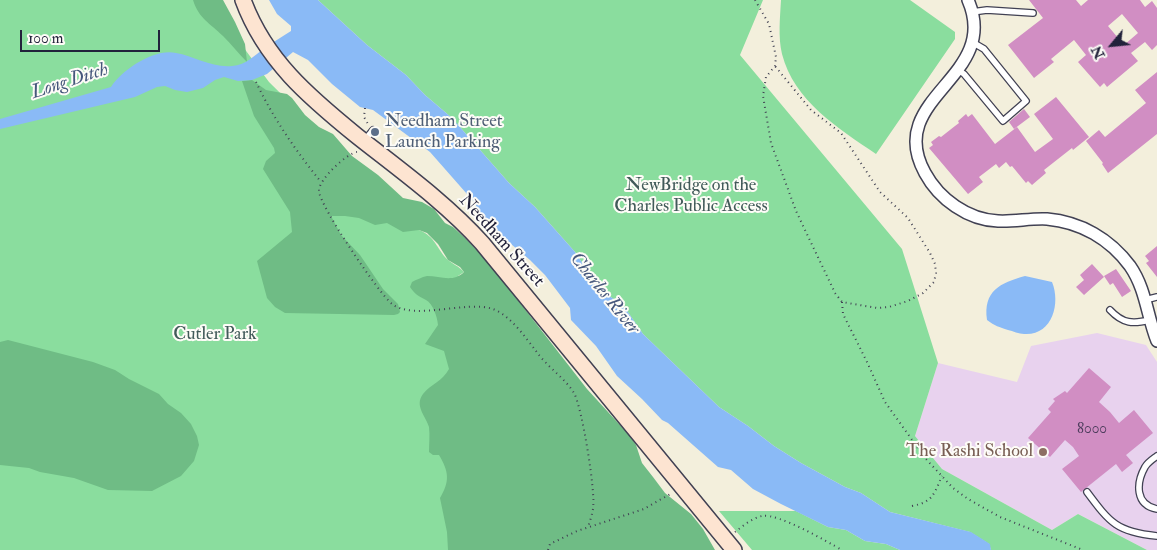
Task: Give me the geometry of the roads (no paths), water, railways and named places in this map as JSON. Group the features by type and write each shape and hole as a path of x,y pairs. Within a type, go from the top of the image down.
{"main road":[{"name":"Needham Street","path":"243,0 262,39 286,73 317,104 443,204 482,243 730,545"}],"street":[{"path":"968,0 974,28 972,42 966,58 926,109 916,130 917,155 924,171 934,186 954,205 969,214 998,222 1040,219 1055,220 1079,226 1092,232 1112,246 1124,258 1137,278 1157,341"}],"lane":[{"path":"972,12 987,10 1033,13"},
{"path":"958,70 964,74 1003,121 1026,101 984,49 972,42"},
{"path":"1145,300 1157,297"},
{"path":"1110,310 1119,319 1127,323 1150,320"},
{"path":"1157,456 1145,468 1139,490 1143,503 1157,509"},
{"path":"1087,492 1105,516 1122,530 1157,536"}],"water":[{"name":"Charles River","path":"269,0 318,0 367,45 406,75 425,95 452,118 509,183 535,207 575,252 600,290 623,305 643,334 719,407 801,463 845,487 861,493 890,512 971,532 990,544 991,550 900,550 886,544 865,541 846,530 828,527 781,504 753,489 731,470 718,467 668,423 662,420 617,376 596,346 571,320 570,308 545,275 492,228 481,215 474,202 430,152 373,110 360,107 332,84 308,60 293,52 267,74 252,80 238,81 224,77 215,80 203,88 187,92 165,86 157,87 135,97 0,129 0,119 111,87 131,67 158,54 176,53 210,64 225,66 242,64 291,31 291,26 277,14"},
{"path":"1025,276 1052,282 1055,300 1052,317 1048,324 1034,333 1022,334 992,324 987,320 986,310 991,295 1001,285"}],"place":[{"name":"Needham Street Launch Parking","path":"375,132"},
{"name":"The Rashi School","path":"1043,452"}],"water label":[{"name":"Long Ditch","path":"70,82"}],"park label":[{"name":"NewBridge on the Charles Public Access","path":"691,196"},
{"name":"Cutler Park","path":"215,335"}]}
